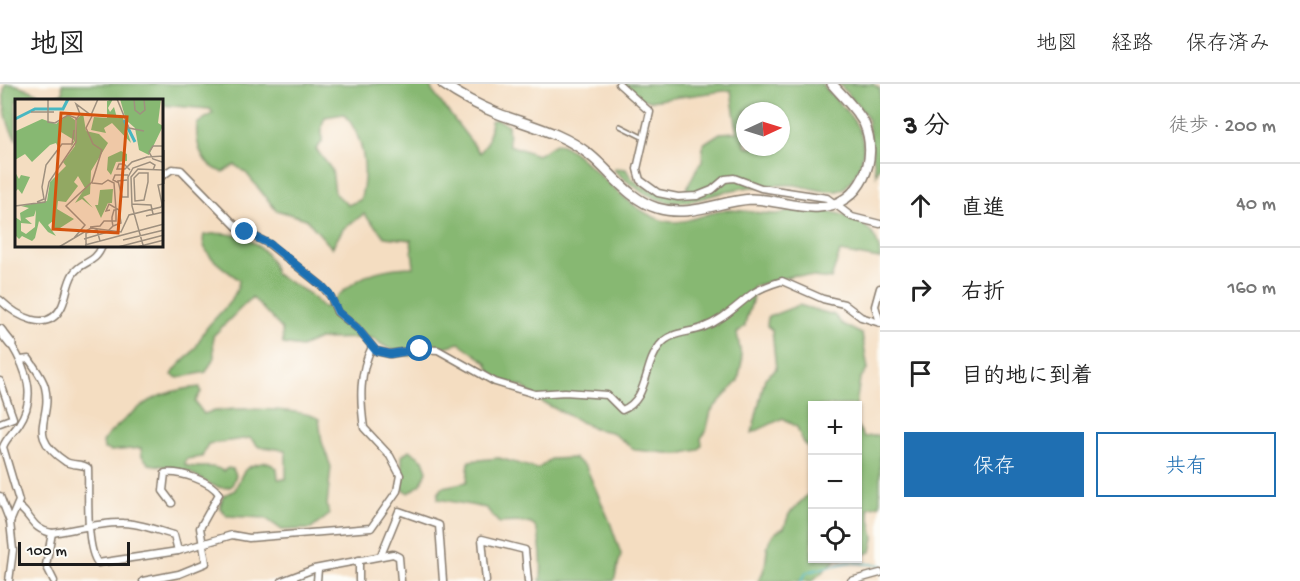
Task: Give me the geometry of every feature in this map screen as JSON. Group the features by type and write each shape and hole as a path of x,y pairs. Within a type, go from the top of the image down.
{"street":[{"path":"443,84 478,105 548,130 572,142 591,155 635,198 656,208 694,211 732,202 762,199 810,207 837,204 854,193 865,179 869,169 870,147 864,123 832,84"},
{"path":"619,84 649,110 637,160 638,176 646,185 661,194 678,197 697,196 712,190 725,179 734,178 761,188 825,197 837,204 852,218 880,224"},
{"path":"164,175 172,169 179,169 238,228 270,244 318,282 329,293 338,312 357,328 372,347 382,353 390,354 420,349 438,350 495,382 535,394 565,392 607,395 622,410 638,400 650,360 661,343 670,336 702,328 738,308 752,294 782,280 844,304 861,317 880,323"},
{"path":"0,300 22,317 38,322 53,318 63,305 74,272 94,260 101,248"},
{"path":"880,288 875,306 876,317 880,323"},
{"path":"0,330 21,360 28,383 28,403 21,421 3,447 19,498 19,507 10,522"},
{"path":"21,360 29,358 45,387 44,415 40,430 44,440 67,462 88,468 93,558 98,563 178,552 232,535 249,538 371,528 397,491 400,475 390,456 364,428 362,375 364,362 372,347"},
{"path":"0,381 13,418 0,423"},
{"path":"143,581 179,574 204,565 207,559 200,528 219,494 214,487 172,472 165,473 163,491 172,503"},
{"path":"0,495 10,522 13,550 9,581"},
{"path":"19,507 35,526 52,533 129,523 174,535 178,552"},
{"path":"381,555 399,511 439,525 443,581"},
{"path":"52,533 46,565 54,581"},
{"path":"486,581 482,539 525,550 528,581"},
{"path":"282,581 318,569 393,554 399,558 401,581"},
{"path":"359,560 359,581"},
{"path":"317,581 318,569"},
{"path":"851,581 880,573"}],"lane":[{"path":"620,126 644,138"}],"green space":[{"path":"6,84 17,85 47,99 15,99 15,137 5,112"},
{"path":"62,84 430,84 432,91 480,153 488,141 491,121 496,119 508,125 509,145 537,155 556,144 565,146 622,196 656,218 679,222 730,210 775,214 807,210 836,213 850,217 871,233 878,244 880,259 840,252 831,279 795,275 754,286 753,299 745,326 737,333 742,361 738,381 711,411 706,432 701,438 702,445 698,450 678,454 635,450 611,432 595,429 540,401 523,387 502,381 492,375 486,362 459,343 410,356 386,347 372,338 319,339 301,347 283,344 282,329 252,297 213,336 214,358 206,372 178,378 172,375 174,371 193,351 205,330 231,301 239,280 209,255 203,242 204,235 238,236 258,246 266,253 275,274 307,292 324,308 364,277 385,270 414,267 411,240 385,237 364,214 343,229 332,248 306,219 276,210 247,174 235,165 223,172 210,165 201,154 197,140 197,124 213,113 210,109 164,105 164,99 47,99 63,93","holes":["344,114 356,133 363,155 363,189 360,200 348,205 335,193 332,170 316,149 322,142 322,125 325,117"]},
{"path":"622,84 822,84 856,125 863,147 862,159 850,182 843,189 836,191 783,185 739,189 688,202 656,199 637,189 615,171 615,168 626,169 636,182 650,190 684,197 702,162 703,144 720,133 736,132 736,156 790,156 790,102 736,102 736,125 731,90 650,101 635,97"},
{"path":"839,84 873,84 880,89 880,165 876,175 867,116"},
{"path":"799,305 834,315 842,324 862,334 868,369 860,379 857,401 808,401 808,448 797,427 783,418 752,433 765,378 776,369 772,330 767,326 768,317"},
{"path":"200,387 201,392 195,402 204,414 214,411 263,409 297,412 319,419 322,442 331,467 327,505 329,515 311,529 282,530 265,518 227,516 220,508 223,496 235,490 243,473 249,467 267,462 277,468 278,479 286,479 286,450 259,447 250,438 208,444 202,457 186,459 185,465 215,467 223,471 228,468 233,469 236,475 232,486 226,488 213,486 183,470 149,464 142,456 141,448 111,451 104,449 103,442 107,436 138,408 160,396"},
{"path":"862,434 864,437 880,435 880,505 868,508 874,538 871,552 862,555"},
{"path":"409,450 423,460 427,471 421,484 409,493 402,489 402,456"},
{"path":"499,458 537,469 551,459 574,458 586,467 621,554 614,581 540,581 541,551 538,535 533,525 521,522 499,523 486,508 438,499 438,494 443,487 467,482 469,461"},
{"path":"808,494 808,563 832,563 812,581 758,581 763,573 768,544 776,533 784,528 789,514"}],"waterway":[{"path":"801,581 807,572 849,562 880,565"}],"route":[{"path":"245,232 270,244 322,286 329,293 338,312 357,328 376,351 390,354 420,349"}]}
